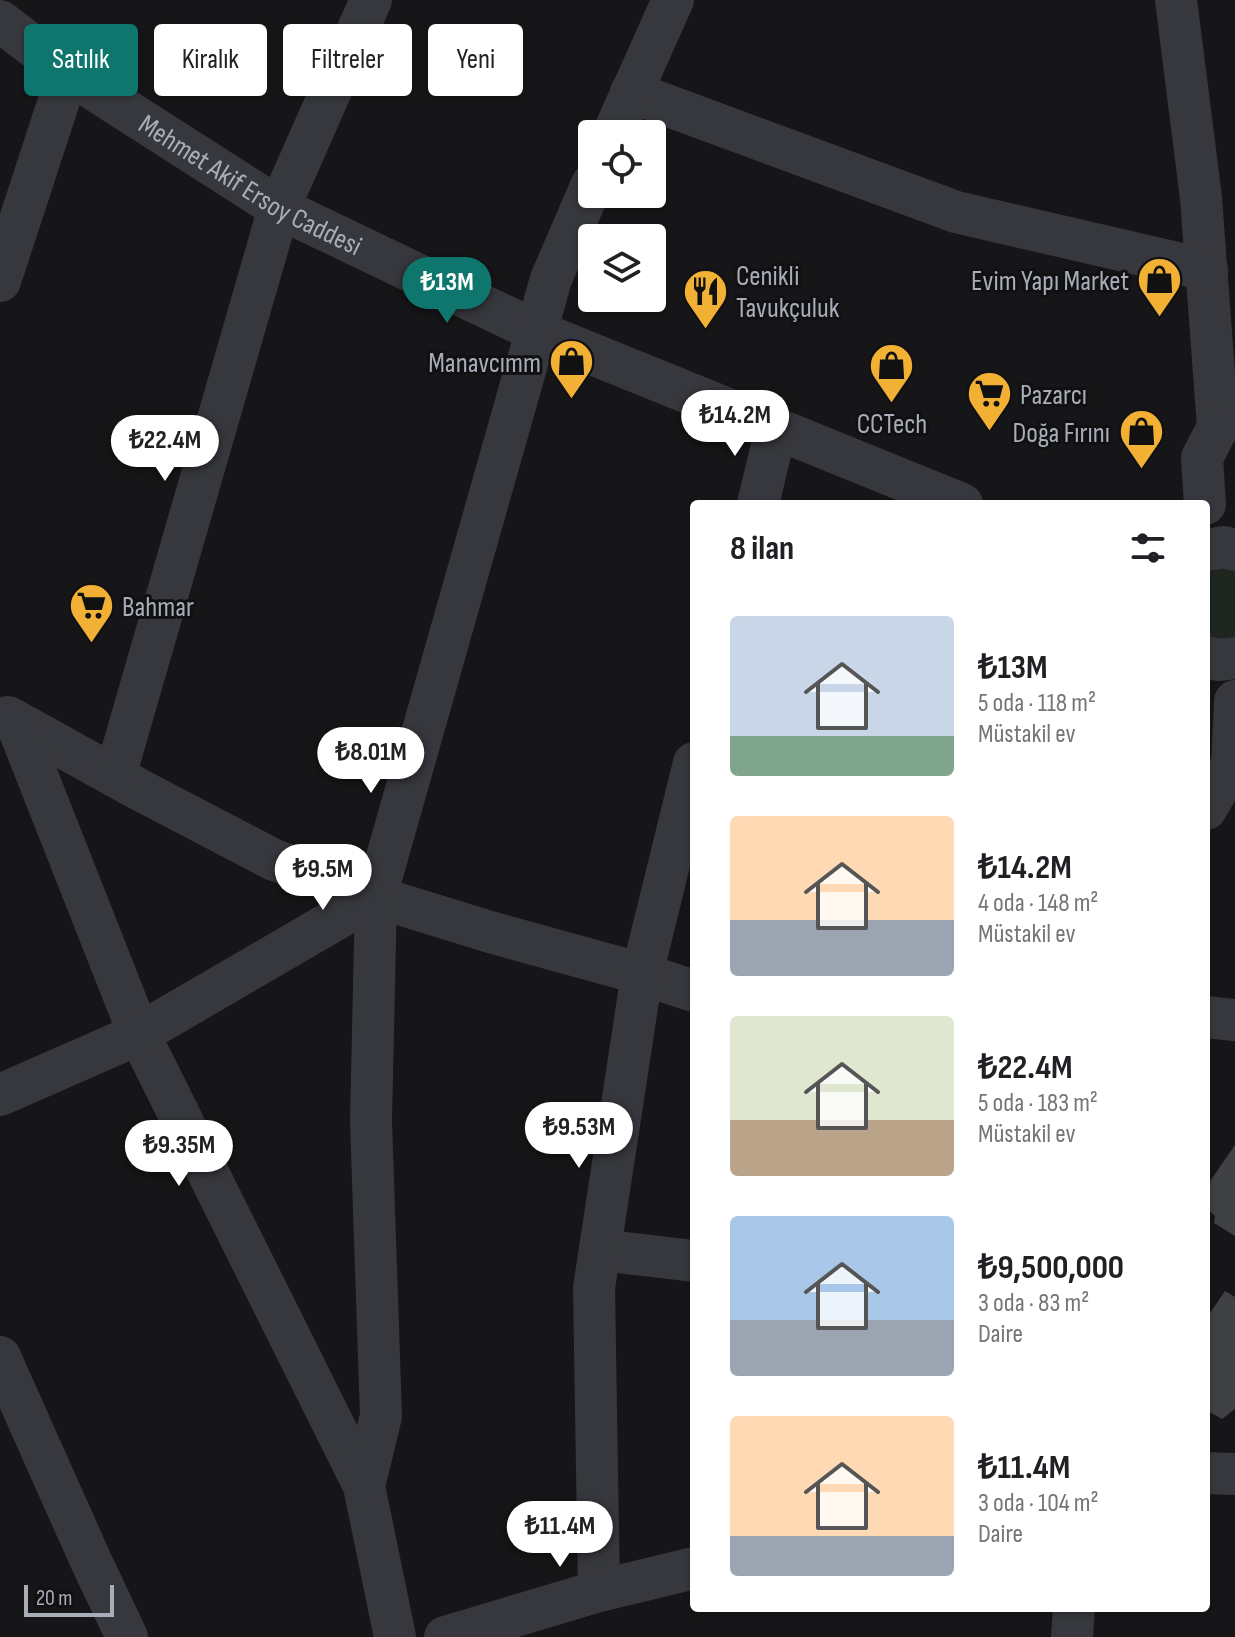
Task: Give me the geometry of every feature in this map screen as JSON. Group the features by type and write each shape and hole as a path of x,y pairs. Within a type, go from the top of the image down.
{"street":[{"path":"115,776 279,208 371,0"},
{"path":"619,120 673,0"},
{"path":"1176,0 1201,198 1226,439 1202,458 1205,500"},
{"name":"Mehmet Akif Ersoy Caddesi","path":"0,21 24,39"},
{"path":"631,92 956,212 1207,270"},
{"path":"0,281 60,96"},
{"name":"Mehmet Akif Ersoy Caddesi","path":"104,96 279,208 538,332 952,500"},
{"path":"364,1486 381,1416 371,1121 376,896 551,279 582,208"},
{"path":"759,500 776,429"},
{"path":"1210,658 1235,658"},
{"path":"1210,802 1232,764 1235,701"},
{"path":"8,717 274,860 490,932 690,990"},
{"path":"8,717 139,1034 364,1486 395,1637"},
{"path":"599,1591 594,1288 642,974 690,779"},
{"path":"0,1095 139,1034 376,896"},
{"path":"1210,1017 1235,1020"},
{"path":"600,1250 690,1261"},
{"path":"0,1357 127,1637"},
{"path":"1210,1473 1235,1474"},
{"path":"445,1637 599,1591 690,1569"},
{"path":"1072,1637 1074,1612"}],"shaded area":[{"path":"1235,565 1235,641 1210,638 1210,568"}],"building":[{"path":"1235,1145 1235,1236 1214,1223 1215,1216 1210,1212 1210,1181"},
{"path":"1225,1291 1235,1297 1235,1409 1222,1419 1210,1412 1210,1313"}],"place":[{"name":"Evim Yapı Market","path":"1160,319"},
{"name":"Cenikli Tavukçuluk","path":"705,330"},
{"name":"Manavcımm","path":"572,401"},
{"name":"CCTech","path":"892,405"},
{"name":"Pazarcı","path":"989,433"},
{"name":"Doğa Fırını","path":"1141,471"},
{"name":"Bahmar","path":"91,645"}]}
